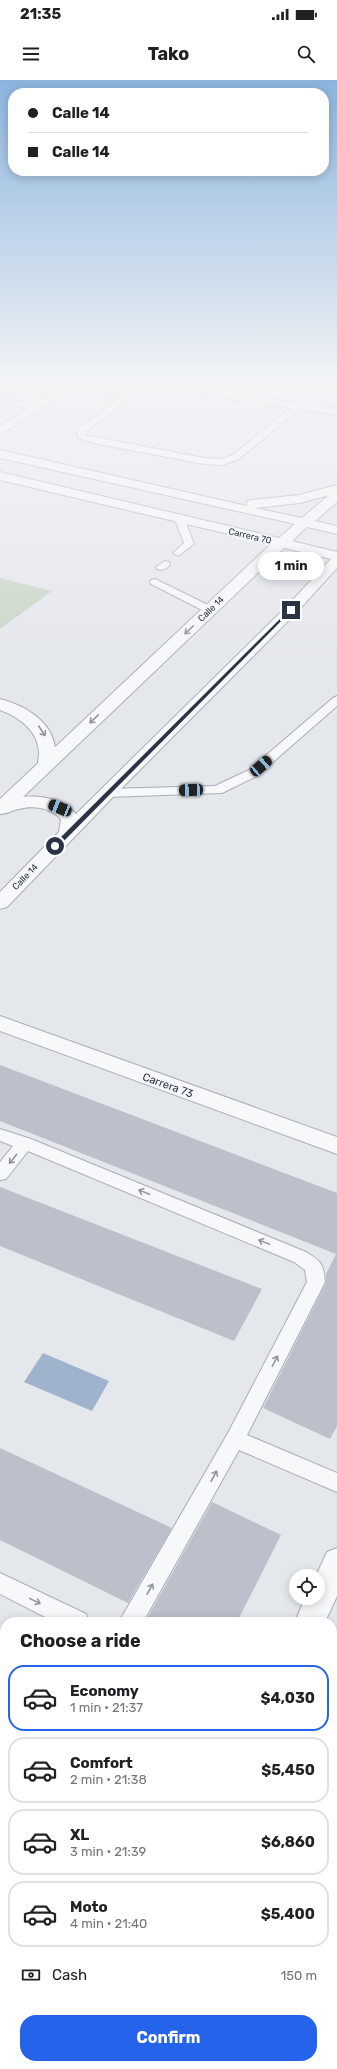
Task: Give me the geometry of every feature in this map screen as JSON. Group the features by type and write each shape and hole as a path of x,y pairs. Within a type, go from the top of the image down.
{"street":[{"name":"Carrera 70","path":"3,477 184,521 337,556"},
{"path":"101,477 337,530"},
{"path":"207,501 229,504 279,502 314,496 337,489"},
{"name":"Calle 14","path":"0,810 248,574 337,495"},
{"path":"184,521 222,533 244,551 250,562 248,574"},
{"name":"Calle 14","path":"0,903 107,793 291,610 337,560"},
{"path":"291,610 306,597 332,585"},
{"path":"0,704 16,709 39,727 47,741 48,756 46,765"},
{"path":"0,810 22,803 33,802 60,808 70,818 70,829 66,835"},
{"name":"Carrera 73","path":"0,1023 337,1146"},
{"path":"312,1617 337,1562"}],"lane":[{"path":"178,553 189,544 184,521"},
{"path":"155,582 210,610"},
{"path":"107,793 217,790 253,773 337,700"},
{"path":"0,1135 26,1143 300,1257 314,1266 316,1282 235,1439 146,1598 133,1617"},
{"path":"0,1174 26,1143"},
{"path":"235,1439 337,1483"},
{"path":"0,1584 68,1617"}],"green space":[{"path":"0,578 52,591 0,629"}],"water":[{"path":"43,1353 109,1381 92,1411 24,1382"}],"building":[{"path":"0,1065 337,1193 337,1426 330,1439 263,1408 326,1283 326,1274 336,1254 0,1121"},
{"path":"0,1187 262,1289 234,1341 0,1246"},
{"path":"0,1448 172,1528 128,1603 0,1540"},
{"path":"212,1502 281,1535 240,1617 148,1617"}],"route":[{"path":"55,846 291,610"}]}
